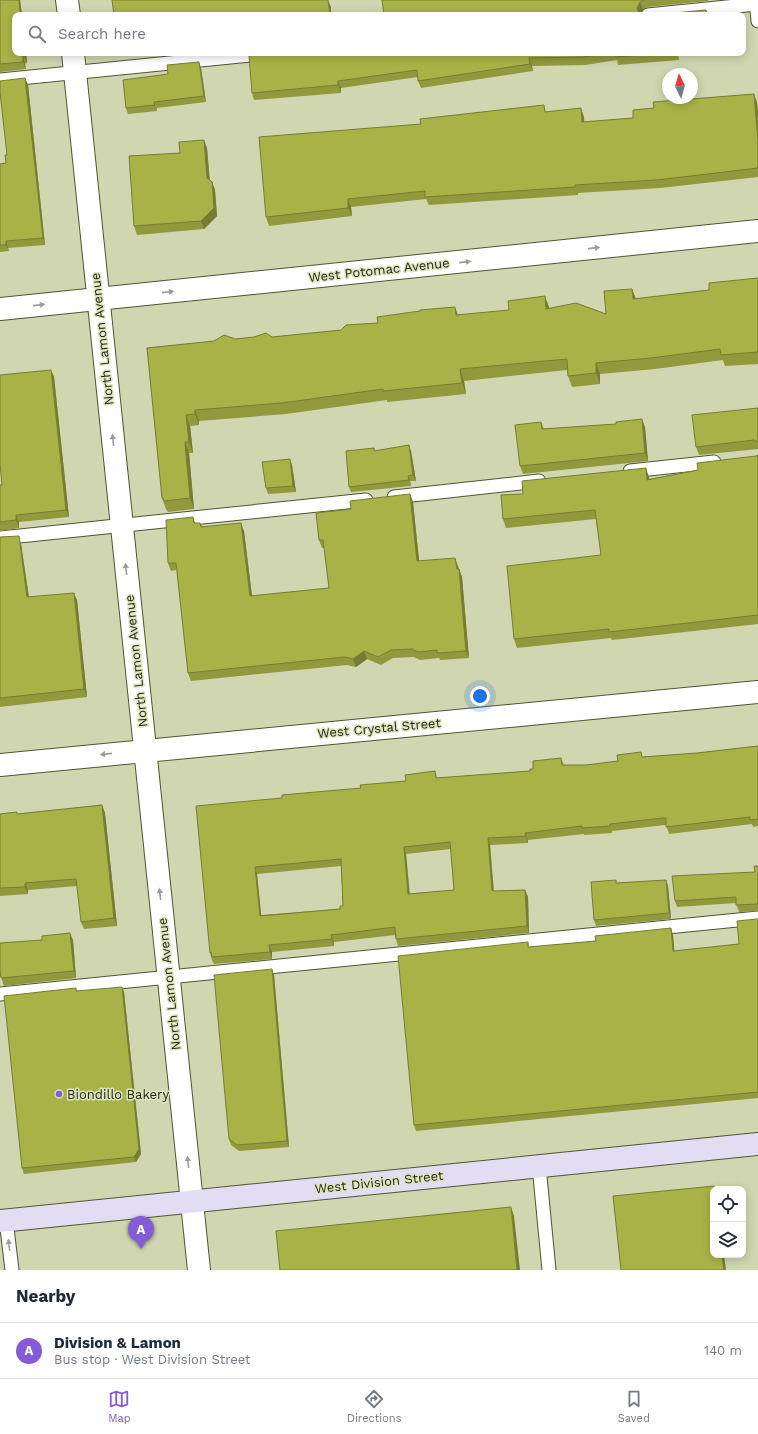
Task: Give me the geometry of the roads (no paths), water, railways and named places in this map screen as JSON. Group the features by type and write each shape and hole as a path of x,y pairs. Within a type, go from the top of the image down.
{"main road":[{"name":"West Division Street","path":"3,1221 758,1144"}],"street":[{"path":"67,0 68,12"},
{"name":"North Lamon Avenue","path":"74,63 199,1270"},
{"name":"West Potomac Avenue","path":"0,309 758,231"},
{"name":"West Crystal Street","path":"0,765 145,749 758,692"}],"lane":[{"path":"673,12 756,2 758,21"},
{"path":"0,80 74,63 211,56"},
{"path":"616,473 726,461"},
{"path":"0,538 553,480"},
{"path":"0,994 758,918"},
{"path":"539,1166 549,1270"},
{"path":"3,1221 12,1270"}],"place":[{"name":"Biondillo Bakery","path":"59,1094"},
{"name":"Division & Lamon","path":"141,1249"}]}
